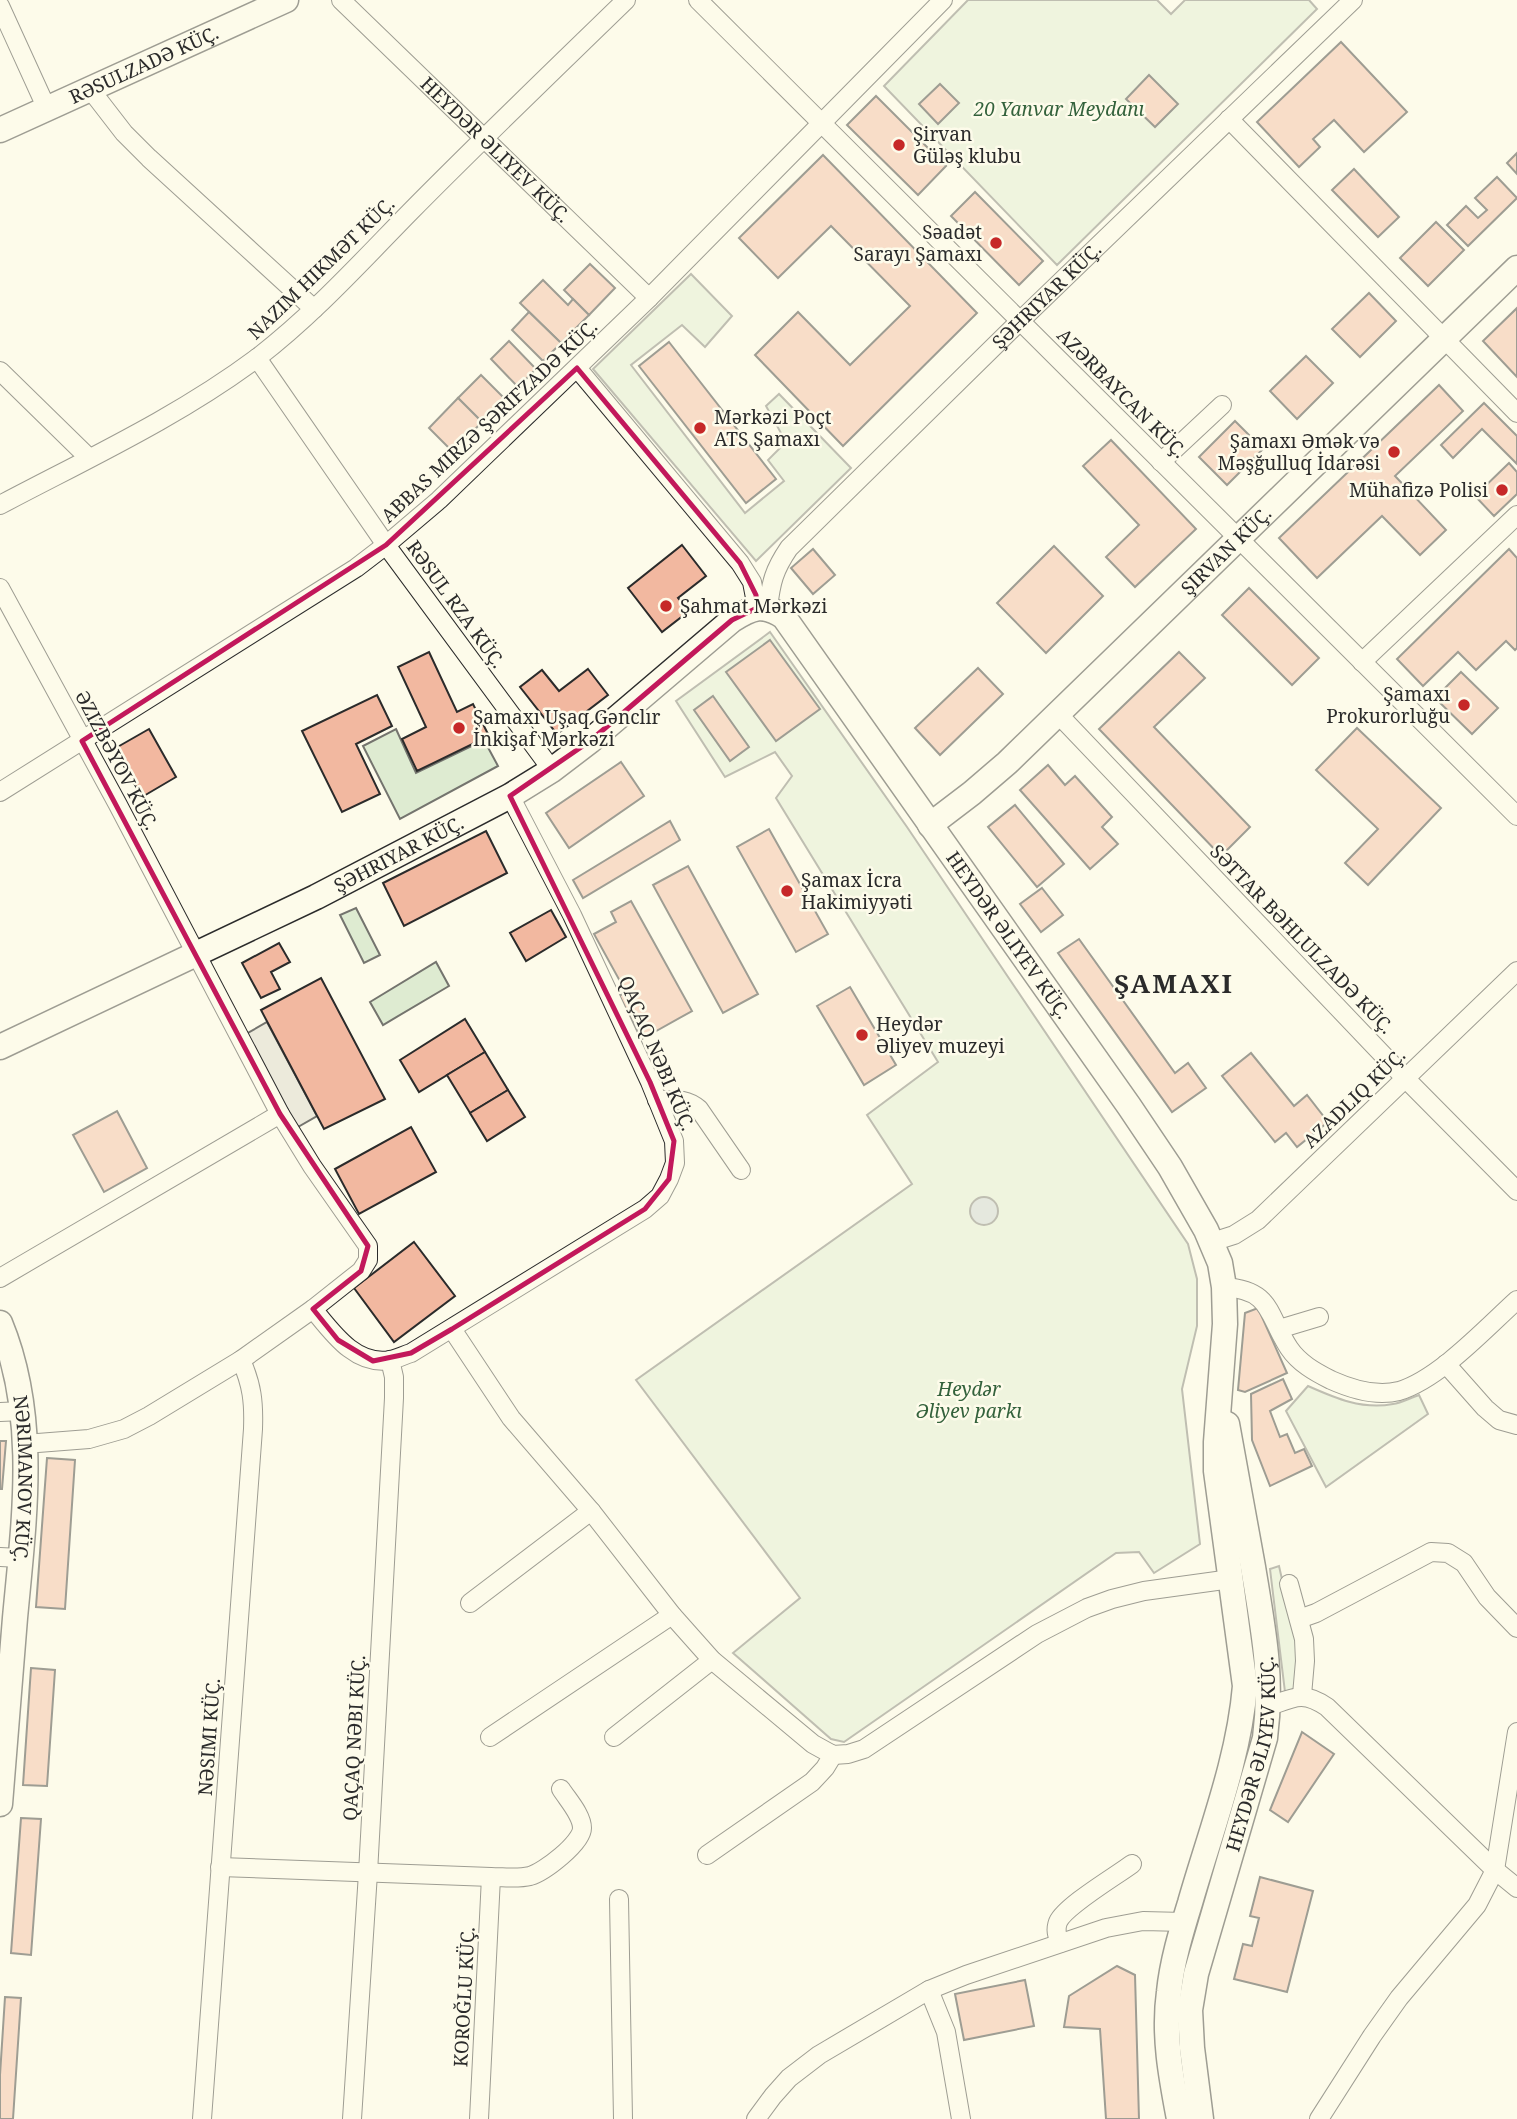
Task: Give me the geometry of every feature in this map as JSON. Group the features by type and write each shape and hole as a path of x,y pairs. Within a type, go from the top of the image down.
{"street":[{"name":"RƏSULZADƏ KÜÇ.","path":"0,130 286,0"},
{"name":"HEYDƏR ƏLIYEV KÜÇ.","path":"341,0 649,298"},
{"name":"NAZIM HIKMƏT KÜÇ.","path":"0,505 212,390 257,358 314,309 626,0"},
{"name":"AZƏRBAYCAN KÜÇ.","path":"698,0 1517,816"},
{"name":"ABBAS MIRZƏ ŞƏRIFZADƏ KÜÇ.","path":"0,792 356,568 386,545 439,500 649,298 943,0"},
{"name":"ŞƏHRIYAR KÜÇ.","path":"0,1047 345,882 510,796 552,770 732,620 762,608 777,566 789,548 1353,0"},
{"path":"0,6 47,108"},
{"path":"90,89 116,123 149,158 314,309"},
{"path":"1229,119 1517,413"},
{"name":"ŞIRVAN KÜÇ.","path":"930,825 972,793 1058,714 1517,268"},
{"name":"RƏSUL RZA KÜÇ.","path":"257,358 386,545 552,770"},
{"path":"577,368 740,563 752,582 762,608"},
{"path":"0,371 89,458"},
{"path":"1161,462 1222,405"},
{"path":"1362,662 1517,515"},
{"name":"ƏZIZBƏYOV KÜÇ.","path":"0,588 117,803 280,1114 368,1246 368,1260 361,1271 313,1309"},
{"name":"HEYDƏR ƏLIYEV KÜÇ.","path":"762,608 785,617 1129,1106 1170,1167 1212,1242 1220,1263 1225,1324 1220,1385 1265,1634 1269,1706 1265,1738 1196,1974 1190,2010 1200,2119"},
{"name":"SƏTTAR BƏHLULZADƏ KÜÇ.","path":"1058,714 1405,1078 1517,1191"},
{"name":"QAÇAQ NƏBI KÜÇ.","path":"352,2119 394,1398 394,1377 390,1360 411,1353 452,1329 645,1209 660,1196 675,1163 674,1141 657,1100 572,915 510,796"},
{"path":"1212,1242 1234,1235 1258,1220 1517,971"},
{"path":"657,1100 691,1102 699,1109 741,1170"},
{"path":"0,1278 280,1114"},
{"path":"1224,1287 1249,1290 1258,1296 1268,1307 1291,1351 1307,1366 1341,1384 1379,1393 1398,1391 1446,1364 1517,1300"},
{"path":"25,1444 89,1439 124,1429 241,1360 313,1309 338,1340 358,1354 373,1361 390,1360"},
{"path":"1279,1328 1319,1317"},
{"name":"NƏRIMANOV KÜÇ.","path":"0,1324 19,1383 11,1412 25,1444 25,1482 10,1557 0,1804"},
{"path":"452,1329 511,1418 591,1511 712,1660 813,1744 833,1755 848,1755 864,1749 1037,1634 1087,1608 1144,1591 1231,1579"},
{"name":"NƏSIMI KÜÇ.","path":"202,2119 253,1429 254,1401 249,1378 241,1360"},
{"path":"1446,1364 1485,1408 1499,1420 1517,1425"},
{"path":"1178,2119 1169,2068 1169,1991 1184,1922 1234,1752 1243,1714 1245,1686 1216,1471 1220,1385"},
{"path":"470,1603 591,1511"},
{"path":"1299,1619 1316,1613 1431,1552 1448,1553 1464,1563 1487,1597 1517,1628"},
{"path":"1289,1584 1304,1639 1305,1661 1301,1695"},
{"path":"490,1737 673,1615"},
{"path":"614,1737 712,1660"},
{"path":"1269,1706 1301,1695 1315,1699 1327,1707 1517,1888"},
{"path":"1319,2119 1399,1998 1477,1905 1496,1870 1517,1732"},
{"path":"707,1856 812,1782 833,1755"},
{"path":"220,1867 491,1877 531,1876 578,1841 582,1831 581,1821 561,1789"},
{"path":"1060,1943 1056,1931 1059,1919 1074,1905 1132,1864"},
{"name":"KOROĞLU KÜÇ.","path":"479,2119 491,1877"},
{"path":"619,1899 622,2119"},
{"path":"756,2119 789,2078 819,2055 929,1990 1106,1928 1143,1921 1184,1922"},
{"path":"929,1990 946,2032 961,2119"}],"highlighted area":[{"path":"577,368 740,563 756,595 757,608 732,620 590,741 510,796 650,1082 674,1141 669,1179 645,1209 411,1353 373,1361 338,1340 313,1309 361,1271 368,1246 280,1114 82,741 386,545"}],"green space":[{"name":"20 Yanvar Meydanı","path":"968,0 1157,0 1171,14 1185,0 1309,0 1317,9 1057,265 884,86"},
{"path":"691,274 732,316 705,347 682,325 631,365 745,513 784,481 768,460 786,442 766,406 779,394 851,468 756,561 593,369"},
{"name":"Heydər Əliyev parkı","path":"770,632 907,827 1188,1244 1197,1279 1197,1326 1182,1389 1200,1544 1154,1573 1139,1552 1116,1553 844,1742 831,1739 733,1653 800,1598 636,1380 912,1184 867,1115 938,1062 776,798 792,776 775,752 725,777 676,701"},
{"path":"396,729 416,773 484,740 498,766 400,819 363,746"},
{"path":"356,908 380,955 364,963 340,915"},
{"path":"436,962 449,986 383,1025 370,1002"},
{"path":"1308,1386 1339,1399 1370,1405 1396,1403 1419,1395 1428,1414 1326,1487 1286,1411"},
{"path":"1279,1566 1297,1646 1297,1688 1285,1692 1270,1569"}],"shaded area":[{"path":"267,1022 317,1116 291,1131 239,1038"},
{"path":"984,1197 994,1201 998,1211 994,1221 984,1225 974,1221 970,1211 974,1201"}],"building":[{"path":"1341,42 1407,112 1364,152 1334,120 1313,139 1320,147 1299,167 1257,122"},
{"path":"1149,75 1178,104 1155,127 1126,99"},
{"path":"940,84 959,103 938,124 919,104"},
{"path":"876,96 946,166 918,195 847,125"},
{"path":"1517,153 1517,174 1507,163"},
{"path":"823,155 977,313 843,446 755,355 798,312 850,365 910,306 831,226 778,278 739,238"},
{"path":"1354,169 1399,217 1378,237 1332,190"},
{"path":"1497,177 1517,198 1468,246 1447,225 1466,206 1478,218 1487,210 1475,198"},
{"path":"975,192 1043,261 1019,285 951,216"},
{"path":"1436,222 1464,250 1428,286 1400,258"},
{"path":"590,264 615,288 589,315 564,290"},
{"path":"543,280 568,305 573,299 589,315 561,343 520,303"},
{"path":"1369,293 1396,321 1360,357 1332,329"},
{"path":"1517,308 1517,377 1483,341"},
{"path":"529,312 561,343 543,361 512,330"},
{"path":"509,341 536,369 518,387 491,359"},
{"path":"669,342 776,479 746,503 639,366"},
{"path":"1306,356 1333,383 1297,419 1270,391"},
{"path":"481,375 505,399 482,422 458,398"},
{"path":"1439,385 1463,411 1395,476 1446,530 1420,555 1382,516 1317,578 1279,538"},
{"path":"458,398 482,422 453,452 429,428"},
{"path":"1484,403 1517,436 1517,464 1482,429 1453,458 1441,445"},
{"path":"1235,421 1263,449 1227,485 1199,457"},
{"path":"1111,440 1196,529 1135,587 1106,557 1139,525 1083,466"},
{"path":"1509,463 1517,472 1517,494 1494,516 1475,496"},
{"path":"682,545 706,576 678,598 689,611 662,632 628,588"},
{"path":"1054,546 1103,596 1046,653 997,603"},
{"path":"813,549 835,575 813,594 791,568"},
{"path":"1509,549 1517,558 1517,648 1515,650 1506,641 1476,670 1458,652 1423,686 1397,659"},
{"path":"1249,588 1319,658 1292,685 1222,615"},
{"path":"770,640 820,709 776,741 726,672"},
{"path":"429,652 457,712 473,704 489,736 417,771 402,739 426,727 398,667"},
{"path":"1179,652 1205,678 1154,727 1250,827 1221,856 1099,729"},
{"path":"978,668 1003,694 940,755 915,728"},
{"path":"588,669 608,695 557,734 520,687 542,670 559,691"},
{"path":"1461,672 1498,708 1472,734 1435,698"},
{"path":"377,695 392,726 356,744 380,794 342,812 302,731"},
{"path":"713,696 749,747 730,761 694,710"},
{"path":"1357,728 1441,808 1368,885 1345,863 1378,829 1316,770"},
{"path":"149,729 176,777 142,797 114,749"},
{"path":"621,762 644,796 569,848 546,813"},
{"path":"1048,765 1065,785 1075,776 1112,817 1102,827 1118,844 1090,869 1020,790"},
{"path":"1015,805 1064,864 1037,887 988,827"},
{"path":"670,821 680,840 583,898 573,880"},
{"path":"769,829 828,934 796,952 737,847"},
{"path":"486,831 507,873 404,926 383,883"},
{"path":"688,866 758,994 723,1013 653,885"},
{"path":"1042,888 1063,915 1041,932 1020,904"},
{"path":"631,901 692,1011 642,1039 619,996 626,992 594,934 616,922 611,912"},
{"path":"551,910 566,937 526,961 510,933"},
{"path":"1079,939 1175,1073 1188,1063 1206,1088 1172,1112 1058,953"},
{"path":"279,943 290,962 271,972 280,989 261,998 242,963"},
{"path":"321,978 385,1099 324,1129 261,1010"},
{"path":"850,987 896,1065 864,1085 817,1006"},
{"path":"465,1019 485,1052 419,1092 400,1060"},
{"path":"485,1052 508,1090 470,1113 447,1075"},
{"path":"1251,1053 1294,1106 1307,1095 1328,1122 1297,1147 1286,1133 1275,1142 1222,1076"},
{"path":"508,1090 525,1117 487,1141 470,1113"},
{"path":"117,1111 147,1168 104,1192 73,1135"},
{"path":"411,1127 436,1172 359,1214 335,1169"},
{"path":"414,1242 455,1296 394,1342 354,1288"},
{"path":"1258,1308 1287,1373 1245,1392 1238,1390 1245,1313"},
{"path":"1283,1379 1292,1399 1270,1411 1280,1437 1287,1434 1295,1453 1304,1449 1312,1466 1270,1486 1252,1440 1251,1394"},
{"path":"0,1441 6,1441 2,1489 0,1489"},
{"path":"47,1458 75,1460 65,1609 36,1607"},
{"path":"31,1668 55,1670 47,1786 23,1785"},
{"path":"1302,1732 1334,1754 1288,1822 1270,1810"},
{"path":"21,1818 41,1819 31,1955 11,1953"},
{"path":"1260,1877 1313,1891 1287,1992 1234,1979 1243,1944 1252,1946 1259,1918 1250,1916"},
{"path":"1117,1966 1135,1975 1139,2119 1106,2119 1100,2029 1064,2027 1069,1996"},
{"path":"1025,1980 1034,2026 964,2040 955,1994"},
{"path":"5,1997 21,1998 13,2119 0,2119"}],"place":[{"name":"Şirvan Güləş klubu","path":"899,145"},
{"name":"Səadət Sarayı Şamaxı","path":"996,243"},
{"name":"Mərkəzi Poçt ATS Şamaxı","path":"700,428"},
{"name":"Şamaxı Əmək və Məşğulluq İdarəsi","path":"1394,452"},
{"name":"Mühafizə Polisi","path":"1502,490"},
{"name":"Şahmat Mərkəzi","path":"666,606"},
{"name":"Şamaxı Prokurorluğu","path":"1464,705"},
{"name":"Şamaxı Uşaq Gənclır İnkişaf Mərkəzi","path":"459,728"},
{"name":"Şamax İcra Hakimiyyəti","path":"787,891"},
{"name":"Heydər Əliyev muzeyi","path":"862,1035"}],"district":[{"name":"ŞAMAXI","path":"1174,983"}]}
